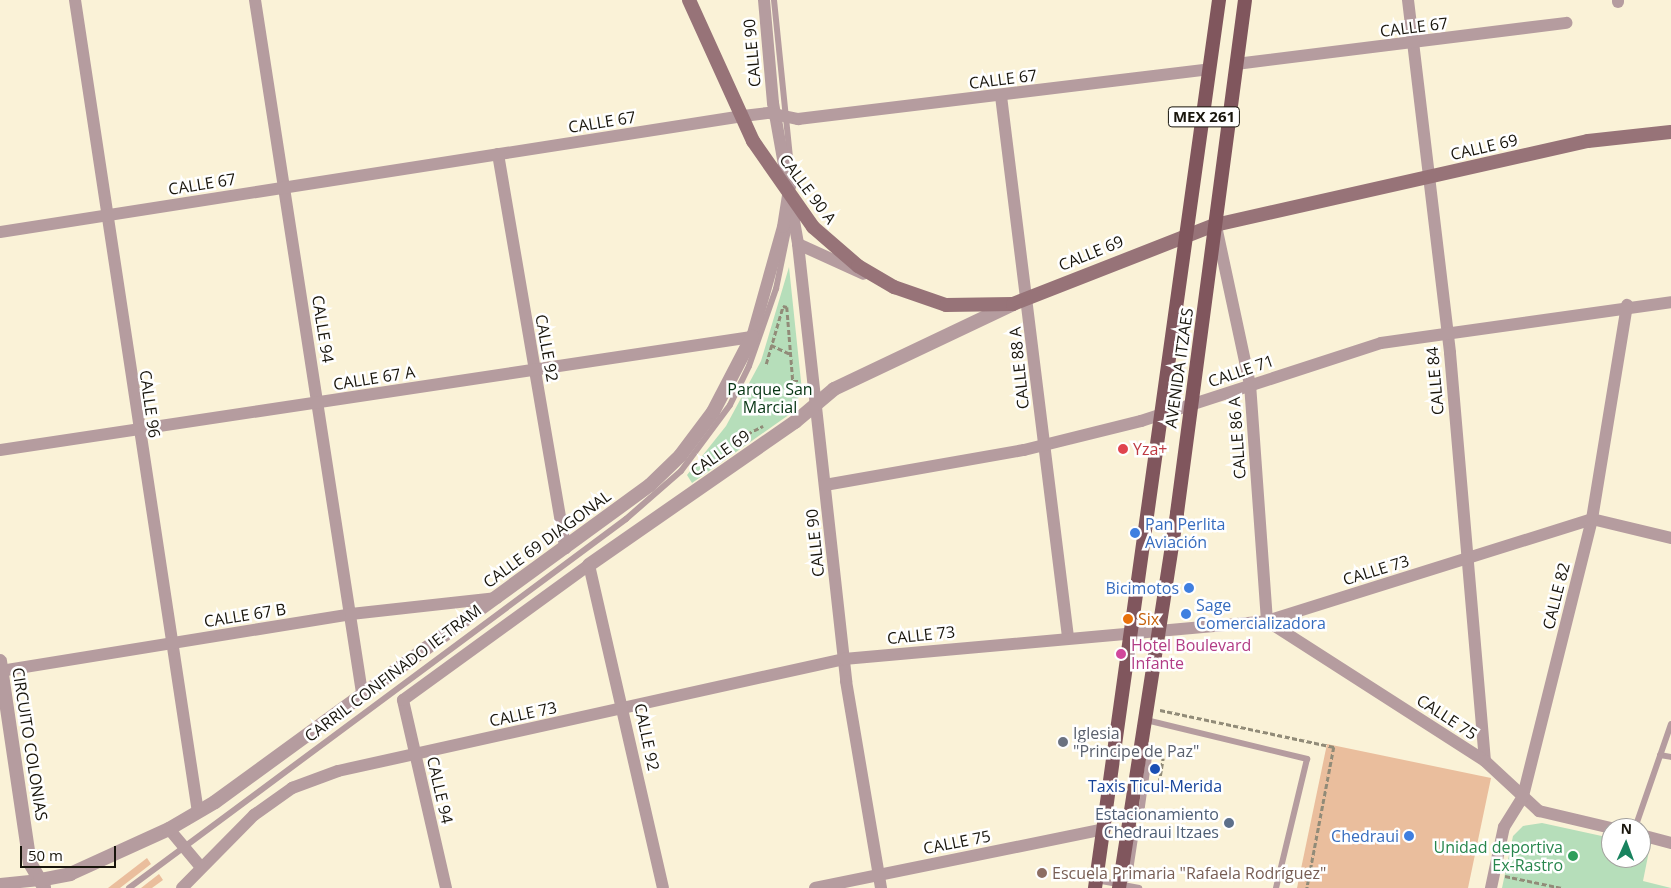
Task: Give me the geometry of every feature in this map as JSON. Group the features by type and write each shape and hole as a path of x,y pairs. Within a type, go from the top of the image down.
{"main road":[{"name":"CALLE 90 A","path":"689,0 758,148 791,202 823,238 894,287 946,305 1013,304"},
{"name":"AVENIDA ITZAES","path":"1095,884 1105,829 1133,633 1219,0"},
{"name":"AVENIDA ITZAES","path":"1119,886 1191,405 1245,0"},
{"name":"CALLE 69","path":"1013,304 1215,225 1588,141 1671,132"}],"street":[{"name":"CALLE 96","path":"74,0 108,215 137,430 198,812"},
{"name":"CALLE 94","path":"255,0 319,403 362,693"},
{"name":"CALLE 90","path":"764,0 776,111 798,244 844,659 881,888"},
{"name":"CALLE 84","path":"1408,0 1447,331 1485,761"},
{"name":"CALLE 67","path":"1236,64 1413,44 1566,23"},
{"name":"CALLE 67","path":"0,232 776,111 798,119 1001,96 1210,69"},
{"name":"CALLE 88 A","path":"1001,96 1068,637"},
{"name":"CALLE 92","path":"498,154 565,548"},
{"name":"CALLE 69 DIAGONAL","path":"43,884 70,874 169,829 198,812 497,598 650,485 680,456 713,412 752,337 791,202"},
{"name":"CALLE 86 A","path":"1215,225 1250,384 1267,621"},
{"path":"798,244 894,287"},
{"name":"CALLE 71","path":"825,485 1043,446 1163,414 1250,384 1381,343 1447,331 1627,306 1671,302"},
{"name":"CALLE 69","path":"589,565 816,406 834,389 1013,304"},
{"name":"CALLE 82","path":"1491,888 1504,827 1522,796 1592,519 1627,306"},
{"name":"CALLE 67 A","path":"0,450 752,337"},
{"path":"1592,519 1671,538"},
{"name":"CALLE 73","path":"182,888 200,866 254,815 292,788 338,771 844,659 1068,637 1267,621 1592,519"},
{"name":"CALLE 94","path":"446,888 403,700 589,565"},
{"name":"CALLE 92","path":"589,565 624,709 663,888"},
{"name":"CALLE 67 B","path":"0,668 351,614 497,598"},
{"name":"CALLE 75","path":"1267,621 1485,761 1539,811 1601,826"},
{"name":"CIRCUITO COLONIAS","path":"0,668 30,863 43,884"},
{"path":"169,829 200,866"},
{"name":"CALLE 75","path":"814,888 1105,829"},
{"path":"1651,838 1671,843"},
{"path":"0,884 43,884"}],"lane":[{"path":"774,0 776,111"},
{"name":"CARRIL CONFINADO IE-TRAM","path":"129,888 626,519 681,471 730,406 749,366 776,289 791,202"},
{"path":"1144,720 1307,759 1276,888"},
{"path":"1639,818 1671,724"},
{"path":"1660,755 1671,757"},
{"path":"1095,884 1139,888"}],"path":[{"path":"766,364 782,306 787,306 793,381 804,380"},
{"path":"771,345 791,354"},
{"path":"747,434 763,426"},
{"path":"1155,709 1334,747 1307,888"},
{"path":"1150,782 1160,783 1163,758 1154,757"},
{"path":"1502,876 1562,888"}],"green space":[{"name":"Parque San Marcial","path":"789,267 802,391 790,414 692,483 687,475 726,426 761,361"},
{"name":"Unidad deportiva Ex-Rastro","path":"1542,823 1601,836 1601,868 1646,868 1643,881 1671,888 1502,888 1513,836 1523,826"}],"building":[{"name":"Chedraui","path":"1327,744 1491,778 1468,888 1297,888"},
{"path":"147,858 151,864 120,888 108,888"},
{"path":"159,874 163,880 152,888 141,888"}],"place":[{"name":"Yza+","path":"1123,449"},
{"name":"Pan Perlita Aviación","path":"1135,533"},
{"name":"Bicimotos","path":"1189,588"},
{"name":"Sage Comercializadora","path":"1186,614"},
{"name":"Six","path":"1128,619"},
{"name":"Hotel Boulevard Infante","path":"1121,654"},
{"name":"Iglesia \"Principe de Paz\"","path":"1063,742"},
{"name":"Taxis Ticul-Merida","path":"1155,769"},
{"name":"Estacionamiento Chedraui Itzaes","path":"1229,823"},
{"name":"Chedraui","path":"1409,836"},
{"name":"Unidad deportiva Ex-Rastro","path":"1573,856"},
{"name":"Escuela Primaria \"Rafaela Rodríguez\"","path":"1042,873"}]}
